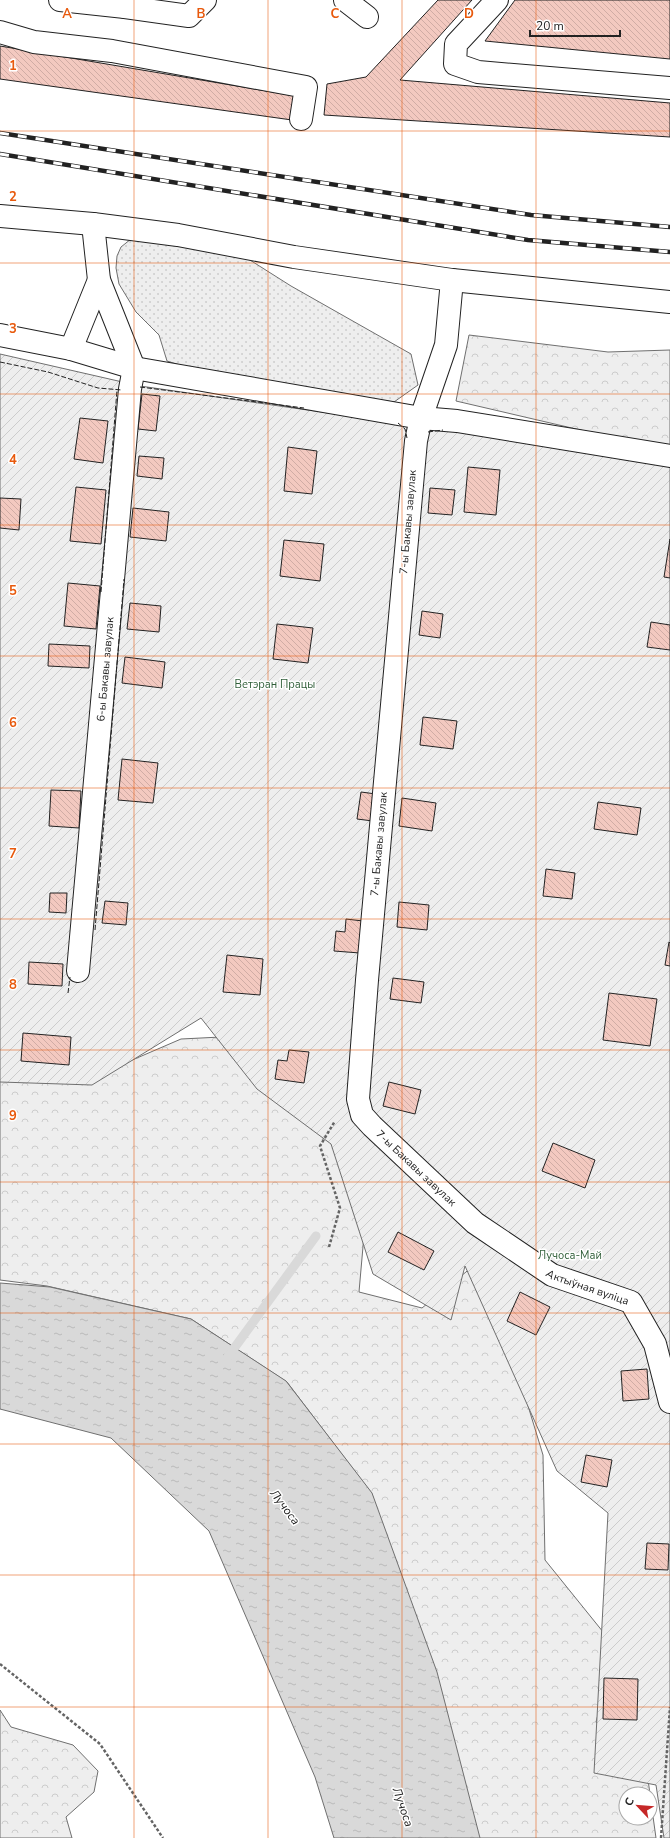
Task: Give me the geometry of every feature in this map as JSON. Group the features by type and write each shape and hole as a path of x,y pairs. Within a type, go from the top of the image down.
{"street":[{"path":"60,0 128,3 190,16 205,0"},
{"path":"346,0 367,17"},
{"path":"497,0 456,44 455,64 478,72 670,88"},
{"path":"0,32 34,42 112,51 306,87 301,119"},
{"path":"0,216 93,224 178,235 294,257 452,280 670,302"},
{"path":"93,224 99,280 134,368"},
{"path":"71,349 99,280"},
{"name":"7-ы Бакавы завулак","path":"452,280 446,345 421,418 416,441 367,980 358,1099 362,1115 372,1126 475,1223"},
{"path":"0,335 71,349 134,368 421,418 465,422 670,456"},
{"name":"6-ы Бакавы завулак","path":"78,971 130,389 134,368"},
{"name":"Актыўная вуліца","path":"475,1223 552,1275 631,1302 655,1344 670,1402"}],"path":[{"path":"329,1247 340,1208 320,1146 344,1106 358,1099"},
{"path":"0,1664 100,1744 163,1838"},
{"path":"661,1838 670,1707"}],"green space":[{"path":"131,239 242,255 291,286 411,354 418,385 394,402 211,375 167,361 159,335 136,312 119,284 116,268 117,256 121,247"},
{"path":"469,335 608,352 670,350 670,445 649,446 456,401"},
{"name":"Ветэран Працы","path":"0,354 140,386 670,462 670,1838 664,1838 658,1798 658,1786 594,1773 608,1513 557,1471 465,1266 451,1320 373,1274 331,1144 257,1089 201,1018 92,1085 0,1082"},
{"path":"221,1037 371,1156 359,1292 422,1308 483,1258 543,1455 545,1560 616,1648 596,1722 643,1744 649,1786 618,1786 618,1826 654,1826 656,1838 479,1838 372,1494 287,1382 191,1319 47,1286 0,1280 0,1072 123,1064 181,1039"},
{"path":"0,1710 11,1727 73,1745 98,1771 94,1792 66,1817 72,1838 0,1838"}],"water":[{"name":"Лучоса","path":"0,1283 50,1287 191,1319 286,1381 372,1493 437,1672 480,1838 334,1838 315,1777 209,1531 111,1438 0,1409"}],"building":[{"path":"438,0 472,0 400,80 670,103 670,137 324,115 327,84 366,77"},
{"path":"515,0 670,0 670,59 485,41"},
{"path":"0,46 296,96 292,120 0,79"},
{"path":"142,394 160,396 156,431 138,429"},
{"path":"80,418 108,421 103,463 74,459"},
{"path":"288,447 317,451 312,494 284,491"},
{"path":"139,456 164,458 162,479 137,476"},
{"path":"468,467 500,470 496,515 464,512"},
{"path":"76,487 106,490 101,544 70,541"},
{"path":"430,488 455,490 452,515 428,513"},
{"path":"0,498 21,499 19,530 0,528"},
{"path":"133,508 169,512 166,541 130,537"},
{"path":"670,539 670,578 664,577"},
{"path":"284,540 324,544 320,581 280,576"},
{"path":"68,583 100,586 96,629 64,626"},
{"path":"130,603 161,606 159,632 127,629"},
{"path":"422,611 443,614 440,638 419,635"},
{"path":"651,622 670,625 670,650 647,647"},
{"path":"277,624 313,628 308,663 273,659"},
{"path":"49,644 90,646 89,668 48,666"},
{"path":"125,657 165,662 162,688 122,683"},
{"path":"423,717 457,721 453,749 420,745"},
{"path":"122,759 158,763 153,803 118,800"},
{"path":"51,790 81,791 79,828 49,826"},
{"path":"361,792 376,794 373,821 357,819"},
{"path":"402,798 436,803 432,831 399,826"},
{"path":"598,802 641,808 637,835 594,829"},
{"path":"546,869 575,873 572,899 543,896"},
{"path":"50,893 67,893 66,913 49,912"},
{"path":"105,901 128,903 126,925 102,923"},
{"path":"399,902 429,905 427,930 397,927"},
{"path":"346,919 363,921 360,953 334,951 336,931 345,932"},
{"path":"669,942 670,943 670,966 665,965"},
{"path":"227,955 263,959 260,995 223,992"},
{"path":"29,962 63,964 62,986 28,984"},
{"path":"393,978 424,982 421,1003 390,999"},
{"path":"609,993 657,999 650,1046 603,1040"},
{"path":"23,1033 71,1037 69,1065 21,1061"},
{"path":"289,1050 309,1052 304,1083 275,1079 278,1060 287,1061"},
{"path":"389,1082 421,1090 415,1114 383,1106"},
{"path":"553,1143 595,1160 585,1188 542,1171"},
{"path":"398,1232 434,1251 424,1270 388,1252"},
{"path":"520,1292 550,1307 536,1335 507,1321"},
{"path":"647,1369 649,1399 623,1401 621,1371"},
{"path":"586,1455 612,1460 607,1487 581,1482"},
{"path":"647,1543 669,1544 668,1570 645,1569"},
{"path":"604,1678 638,1679 637,1720 603,1719"}],"waterway":[{"path":"227,1358 316,1236"}],"railway":[{"path":"0,133 531,215 670,227"},
{"path":"0,154 528,240 670,252"}],"fence":[{"path":"0,362 48,372 98,388 122,390"},
{"path":"140,387 304,408"},
{"path":"101,592 117,390"},
{"path":"398,423 405,429 407,438"},
{"path":"428,432 443,430"},
{"path":"95,930 124,579"},
{"path":"68,993 70,977"}],"park label":[{"name":"Лучоса-Май","path":"570,1255"}]}
